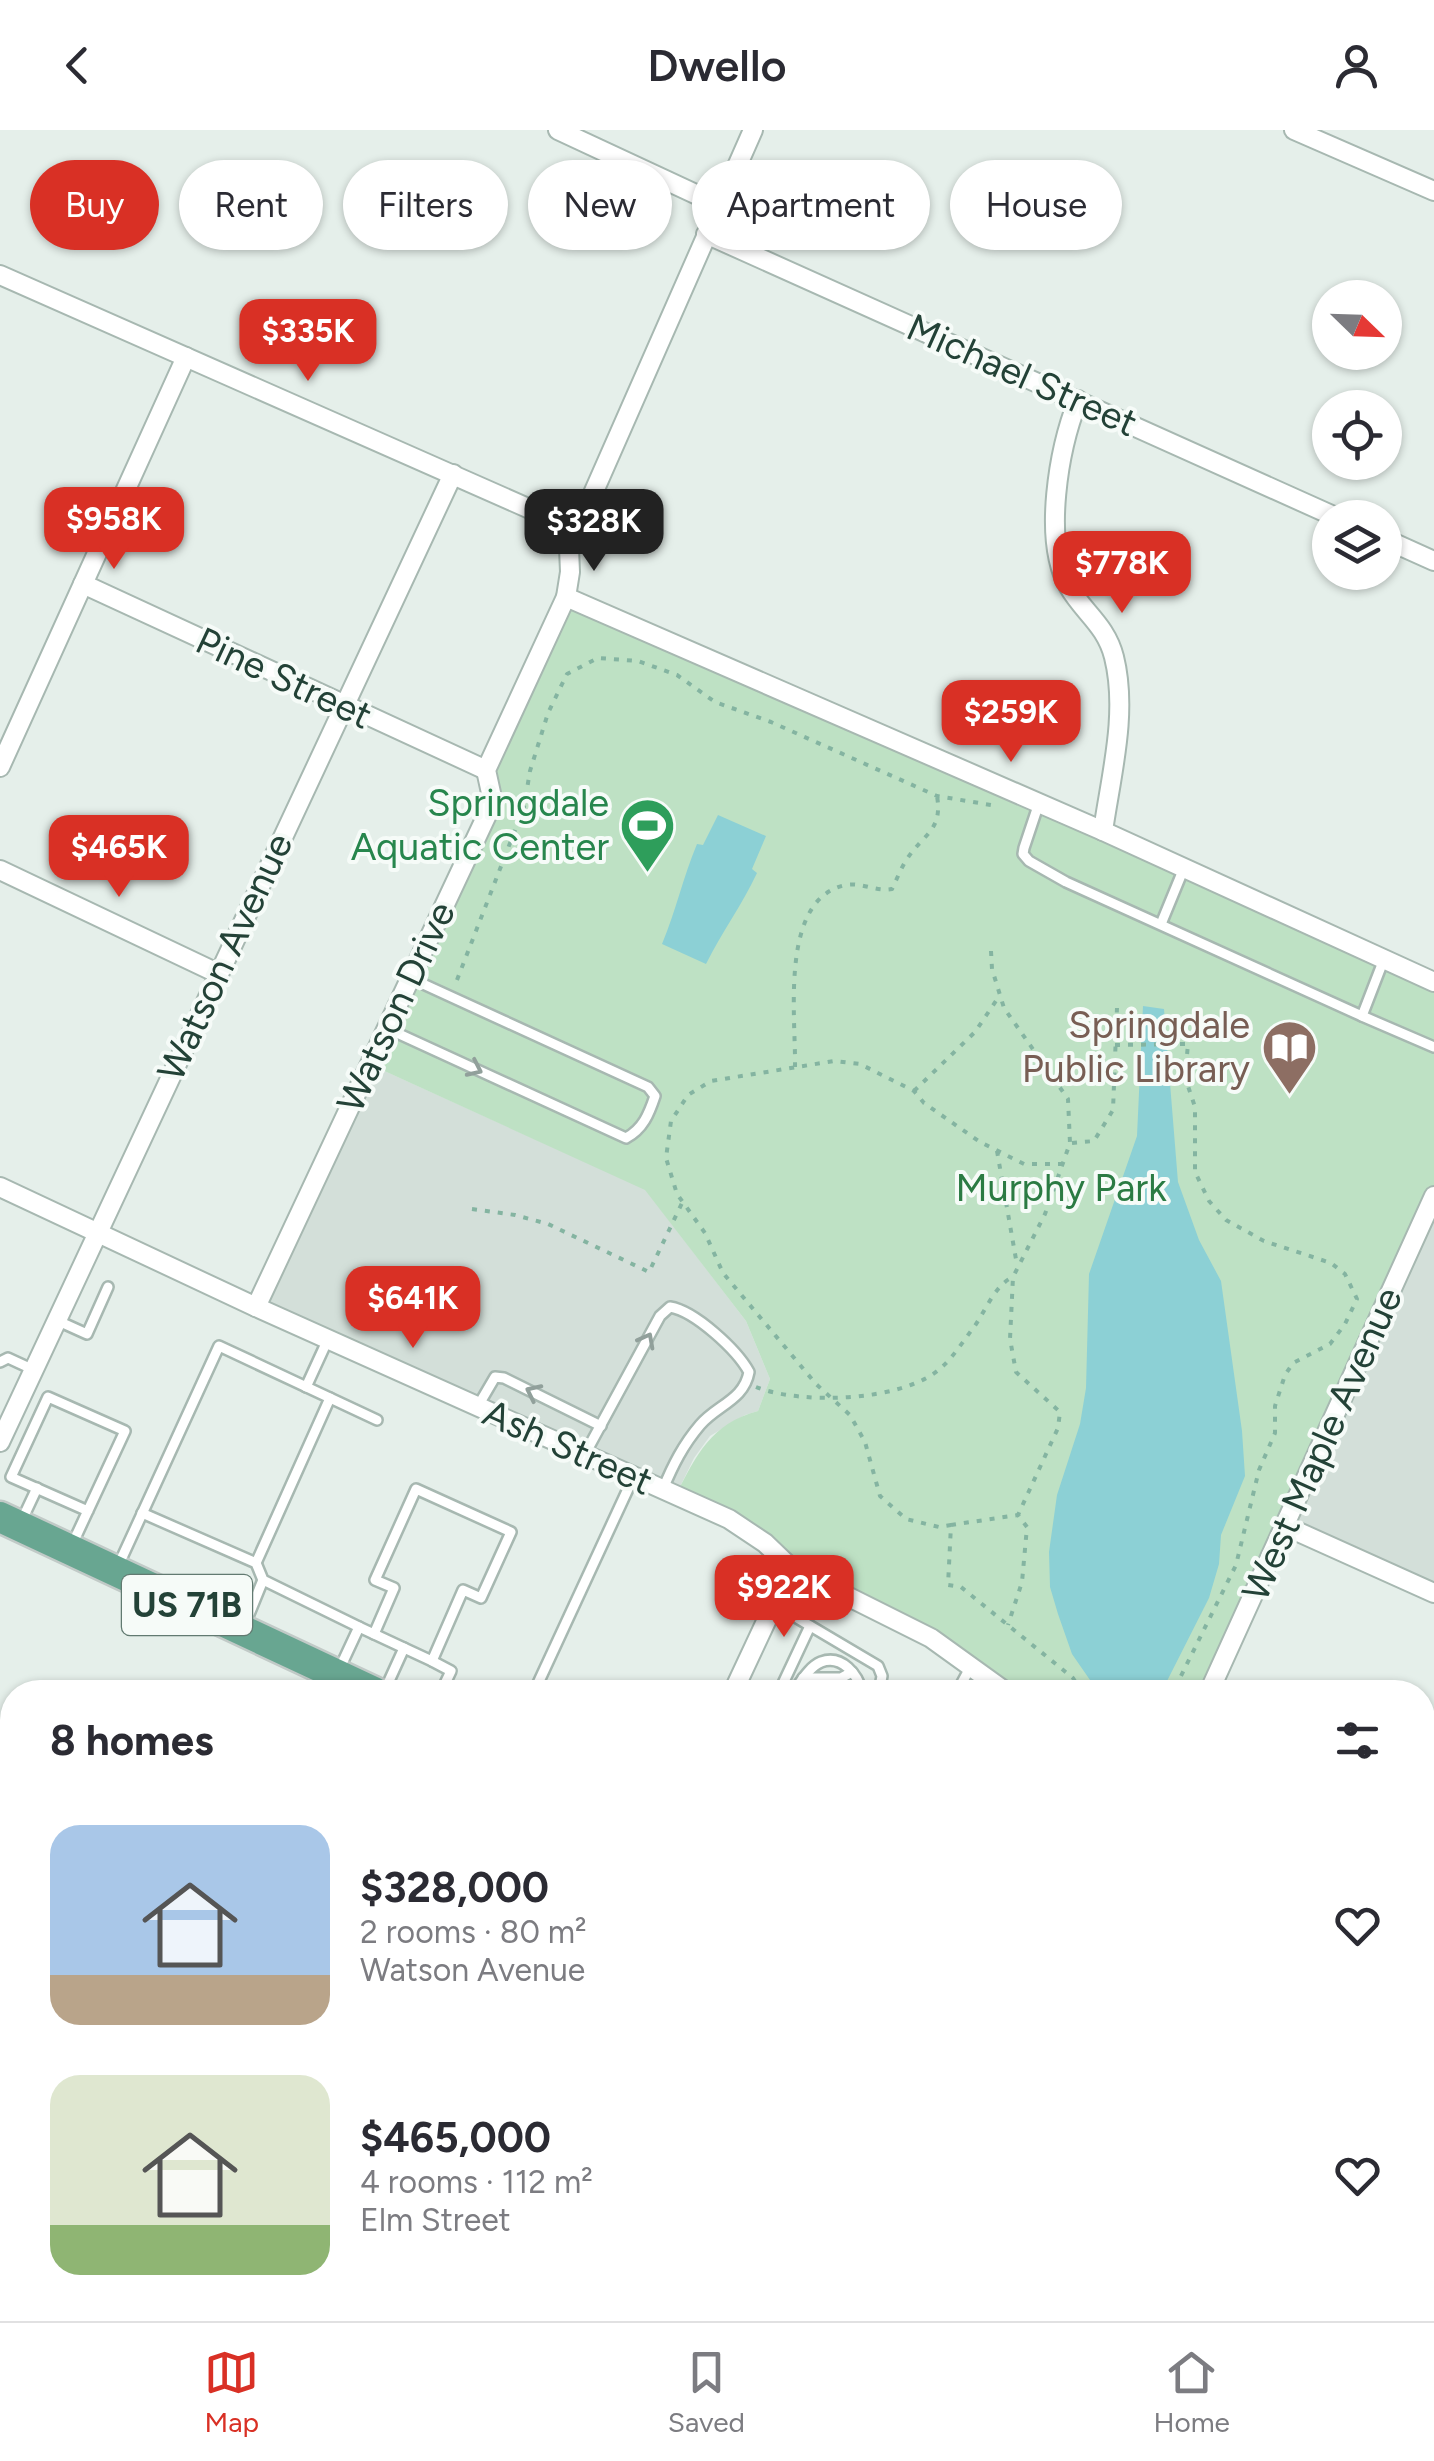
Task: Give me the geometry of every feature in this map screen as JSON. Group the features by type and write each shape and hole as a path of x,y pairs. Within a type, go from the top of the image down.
{"main road":[{"name":"US 71B","path":"9,1521 242,1630 326,1680"}],"street":[{"path":"558,130 692,192"},
{"path":"739,160 753,130"},
{"path":"1294,130 1434,190"},
{"path":"699,250 569,548 566,596 1103,831 1434,982"},
{"name":"Michael Street","path":"742,250 1312,506"},
{"path":"0,275 539,513 557,528 569,548"},
{"path":"0,767 186,357"},
{"path":"1078,400 1069,424 1054,524 1058,556 1069,588 1096,618 1114,655 1120,706 1103,831"},
{"name":"Watson Avenue","path":"2,1433 453,474"},
{"path":"1402,547 1434,561"},
{"name":"Pine Street","path":"83,584 486,770"},
{"name":"Watson Drive","path":"256,1307 492,802 486,770 566,596"},
{"path":"0,870 217,973"},
{"name":"Ash Street","path":"0,1187 728,1519 765,1543 791,1568 930,1638 985,1680"},
{"name":"West Maple Avenue","path":"1214,1680 1434,1196"},
{"path":"1285,1526 1434,1593"},
{"path":"739,1680 791,1568"}],"lane":[{"path":"1039,803 1024,848 1023,854 1029,861 1066,882 1434,1047"},
{"path":"1160,924 1184,868"},
{"path":"1362,1016 1384,959"},
{"path":"386,1028 626,1138 642,1126 650,1111 655,1096 648,1087 410,978"},
{"path":"56,1320 87,1334 108,1287"},
{"path":"584,1454 660,1316 670,1308 692,1314 743,1361 749,1372 740,1394 704,1420 679,1452 663,1489"},
{"path":"306,1387 328,1339"},
{"path":"116,1571 219,1346 377,1420"},
{"path":"0,1362 8,1358 34,1370"},
{"path":"478,1406 491,1381 504,1378 601,1426"},
{"path":"70,1550 88,1511 124,1431 48,1397 11,1477 88,1511"},
{"path":"256,1563 330,1398"},
{"path":"540,1680 634,1476"},
{"path":"9,1521 36,1488"},
{"path":"374,1634 394,1588 375,1580 416,1489 511,1532 481,1598 463,1590 432,1661"},
{"path":"142,1513 256,1563 263,1580 451,1671 447,1680"},
{"path":"242,1630 263,1580"},
{"path":"774,1605 878,1666 881,1680"},
{"path":"785,1680 810,1626"},
{"path":"335,1680 359,1627"},
{"path":"389,1680 404,1648"},
{"path":"804,1678 823,1660 844,1664 856,1680"},
{"path":"964,1680 970,1668"},
{"path":"804,1678 841,1678 852,1672"}],"path":[{"path":"456,980 524,807 530,770 567,674 598,658 638,662 677,674 715,702 771,722 937,796 939,809 934,828 907,859 892,889 881,891 849,884 830,890 818,900 804,922 796,944 795,1067"},
{"path":"992,950 992,969 1004,1008 1068,1098 1070,1143 1045,1214 1013,1277 1010,1339 1016,1372 1060,1412 1058,1428 1018,1515"},
{"path":"914,1091 974,1032 1000,994"},
{"path":"1070,1143 1094,1140 1113,1110 1117,1008"},
{"path":"1115,1044 1188,1044 1184,1078 1195,1107 1195,1172 1209,1201 1226,1220 1264,1241 1331,1263 1345,1274 1356,1299 1330,1344 1293,1363 1286,1375 1275,1406 1275,1433 1260,1470 1236,1566 1180,1680"},
{"path":"1018,1515 939,1527 906,1519 880,1496 865,1442 850,1415 816,1384 741,1297 682,1202 666,1158 670,1121 688,1095 712,1081 834,1061 860,1064 914,1091 924,1104 1024,1164 1063,1164"},
{"path":"997,1151 1018,1268"},
{"path":"472,1209 548,1224 649,1272 682,1202"},
{"path":"747,1384 770,1392 832,1397 907,1387 941,1369 975,1327 1004,1280 1013,1277"},
{"path":"1008,1625 1022,1582 1027,1527 1018,1515"},
{"path":"951,1525 948,1585 962,1587 1074,1680"}],"shaded area":[{"path":"369,1064 645,1189 746,1321 770,1379 758,1411 710,1436 676,1495 256,1307"},
{"path":"1434,1196 1434,1593 1285,1526"}],"green space":[{"name":"Murphy Park","path":"566,597 1434,982 1434,1196 1214,1680 989,1680 931,1638 676,1495 707,1442 742,1416 758,1411 770,1379 746,1321 645,1190 369,1064 492,802 486,770"}],"water":[{"path":"718,815 766,836 752,869 757,873 706,964 662,944 697,844 703,845"},
{"path":"1143,1006 1164,1009 1178,1182 1199,1240 1221,1281 1245,1476 1221,1535 1219,1564 1209,1598 1168,1680 1090,1680 1072,1654 1058,1614 1050,1587 1049,1552 1057,1495 1080,1424 1086,1388 1089,1274 1137,1136"}],"place":[{"name":"Springdale Aquatic Center","path":"648,874"},
{"name":"Springdale Public Library","path":"1289,1096"}]}
